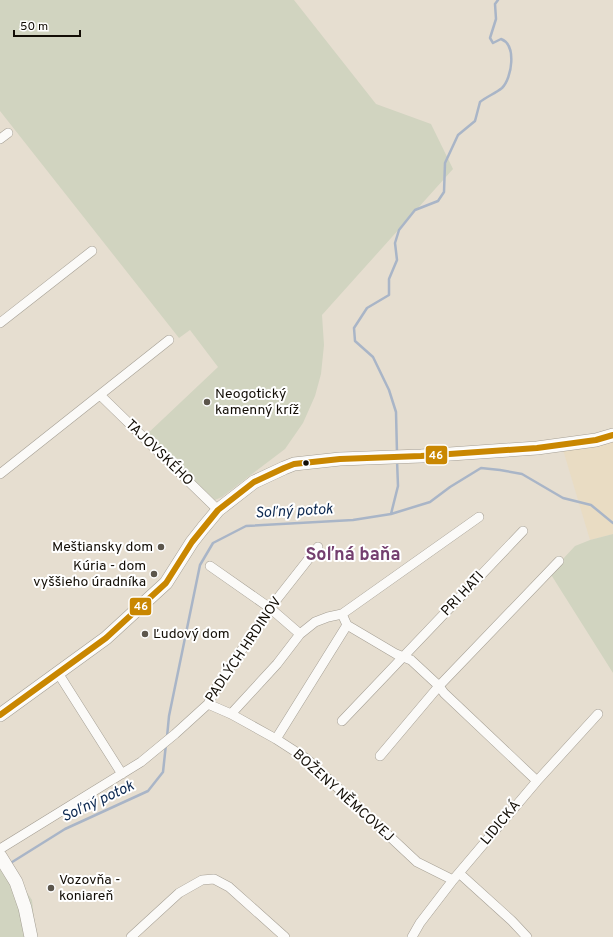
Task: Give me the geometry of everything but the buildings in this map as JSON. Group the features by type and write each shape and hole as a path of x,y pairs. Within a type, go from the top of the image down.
{"street":[{"path":"0,139 8,132"},
{"path":"0,323 92,252"},
{"path":"0,474 169,340"},
{"name":"TAJOVSKÉHO","path":"100,395 218,510"},
{"path":"0,715 106,638 166,583 192,542 218,510 254,482 284,468 294,464 340,459 398,457 537,448 596,440 613,435"},
{"path":"231,714 277,664 300,634 315,622 342,614 479,517"},
{"name":"PRI HATI","path":"342,720 523,532"},
{"name":"PADLÝCH HRDINOV","path":"1,854 141,762 208,704 218,685 270,608 318,546"},
{"path":"380,756 439,686 558,561"},
{"path":"210,566 270,608 300,634"},
{"path":"342,614 347,625 396,654 411,660 537,781"},
{"path":"276,739 347,625"},
{"path":"58,673 122,774"},
{"name":"BOŽENY NĚMCOVEJ","path":"208,704 231,714 276,739 307,759 417,862 456,877 512,921 527,937"},
{"name":"LIDICKÁ","path":"412,937 420,923 456,877 537,781 598,714"},
{"path":"1,854 15,880 31,937"},
{"path":"131,937 179,893 202,880 214,879 229,887 285,937"}],"shaded area":[{"path":"613,431 613,534 590,540 561,443"}],"green space":[{"path":"0,0 294,0 376,104 431,124 453,169 322,315 324,345 321,374 315,396 303,423 285,449 222,497 215,500 145,436 218,367 190,330 179,338 0,111"},
{"path":"613,534 613,673 550,573 575,546 590,540"},
{"path":"7,862 32,900 36,937 0,937 0,866"}],"waterway":[{"path":"397,453 396,412 389,390 373,357 355,341 354,328 367,308 389,295 389,279 397,260 395,243 399,230 415,210 438,201 444,192 445,163 458,135 475,121 480,102 502,88 508,77 511,62 509,48 506,42 501,39 493,43 490,38 496,19 495,4 498,0"},
{"path":"391,514 398,486 397,460"},
{"name":"Soľný potok","path":"167,737 169,716 200,565 213,543 246,526 353,520 391,514 430,502 450,487 481,468 522,474 563,498 591,505 613,523"},
{"name":"Soľný potok","path":"9,864 65,829 148,791 163,772 166,744"}],"transit line":[{"name":"46","path":"0,715 106,638 166,583 192,542 218,510 254,482 284,468 294,464 340,459 421,456 537,448 596,440 613,435"}],"place":[{"name":"Neogotický kamenný kríž","path":"207,402"},
{"name":"Meštiansky dom","path":"161,547"},
{"name":"Kúria - dom vyššieho úradníka","path":"154,574"},
{"name":"Ľudový dom","path":"145,634"},
{"name":"Vozovňa - koniareň","path":"51,888"}],"district":[{"name":"Soľná baňa","path":"353,555"}]}
